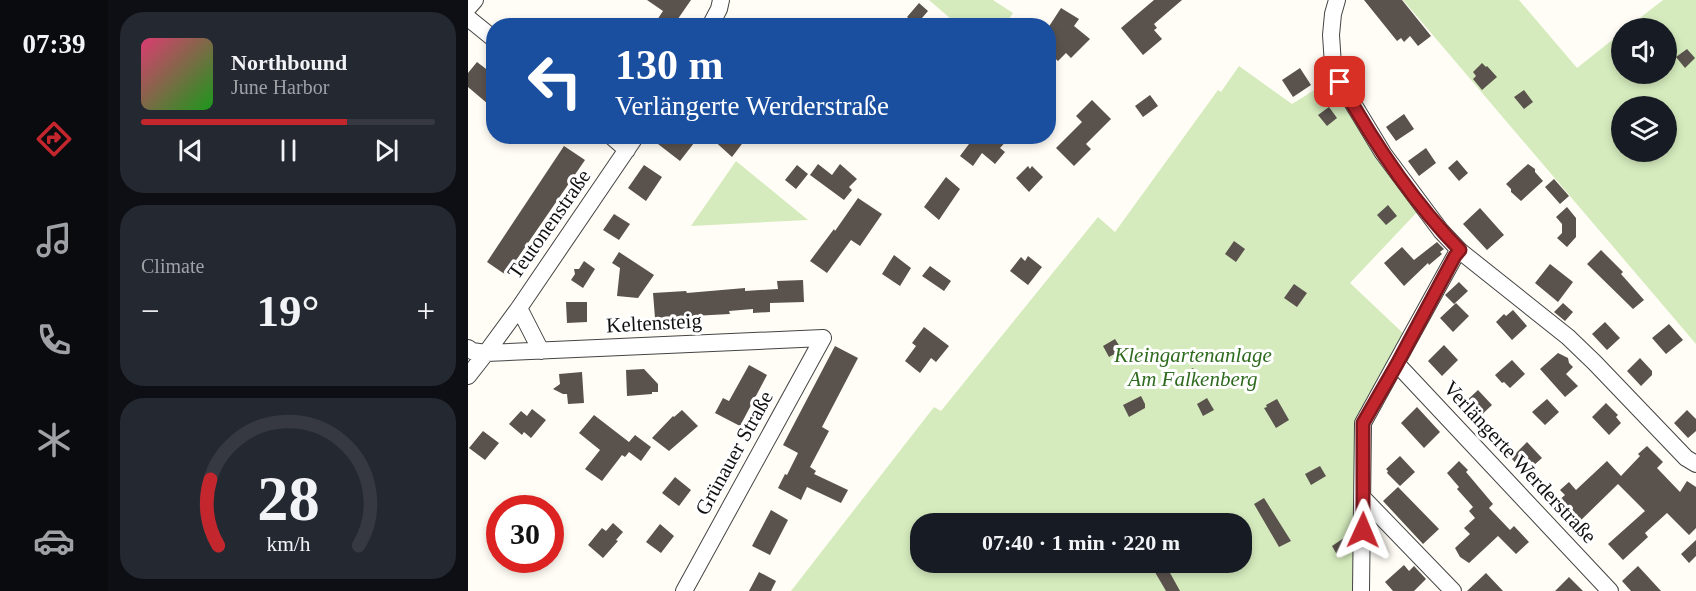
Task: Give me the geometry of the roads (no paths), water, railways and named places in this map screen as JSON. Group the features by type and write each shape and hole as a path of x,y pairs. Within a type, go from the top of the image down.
{"street":[{"path":"468,8 475,0"},
{"path":"714,18 721,0"},
{"path":"1337,0 1331,35 1333,65 1340,82 1383,153 1441,231 1460,250 1568,337 1686,458 1696,464"},
{"path":"468,18 486,33"},
{"name":"Teutonenstraße","path":"468,376 519,308 631,144"},
{"path":"1361,591 1363,423 1460,250"},
{"name":"Teutonenstraße","path":"519,308 541,351"},
{"name":"Keltensteig","path":"486,354 823,338"},
{"name":"Grünauer Straße","path":"684,591 823,338"},
{"path":"468,348 486,354"},
{"name":"Verlängerte Werderstraße","path":"1397,364 1610,591"},
{"path":"1363,498 1453,591"}],"park label":[{"name":"Kleingartenanlage Am Falkenberg","path":"1193,367"}]}
